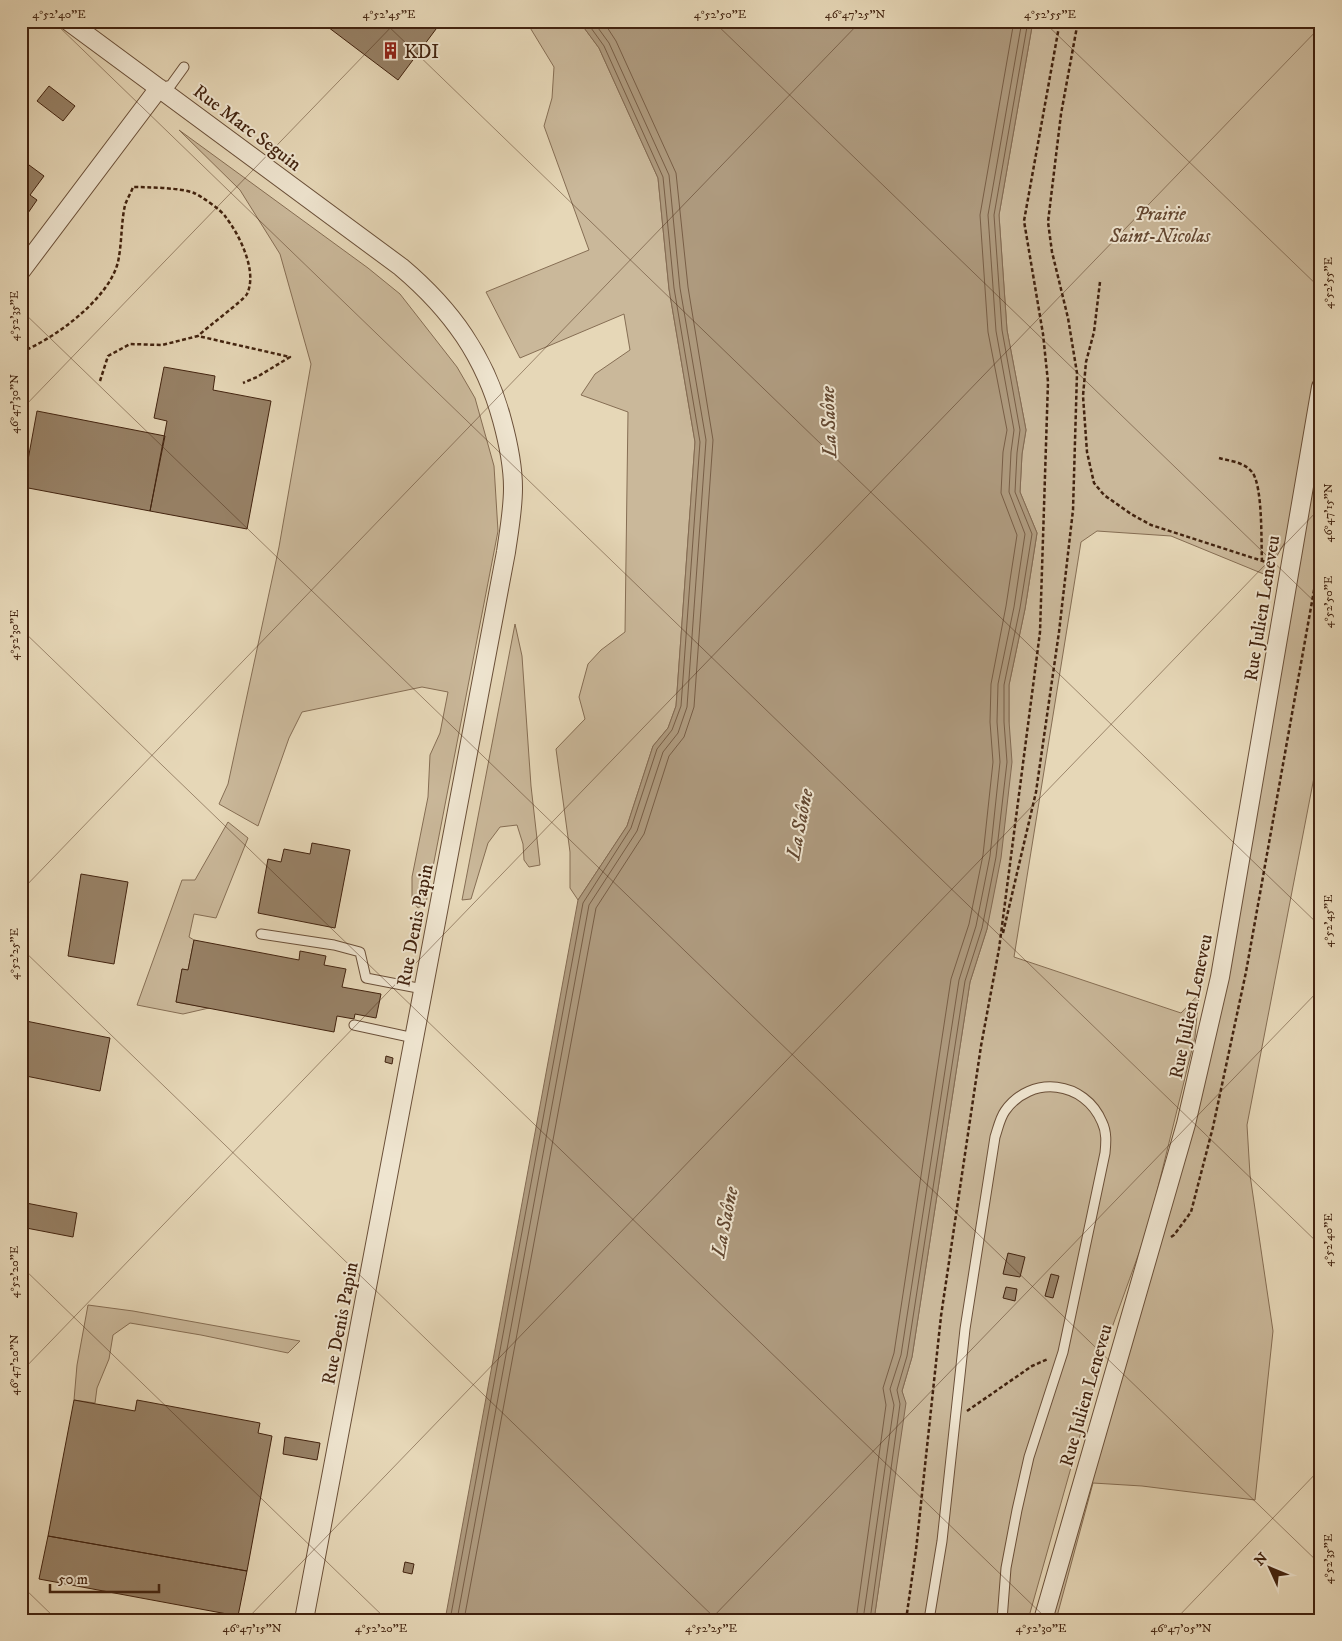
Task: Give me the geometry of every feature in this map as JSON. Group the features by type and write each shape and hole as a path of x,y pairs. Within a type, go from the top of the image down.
{"street":[{"name":"Rue Marc Seguin","path":"68,21 402,267"},
{"path":"21,270 159,88"},
{"name":"Rue Denis Papin","path":"304,1620 506,552 512,511 513,486 506,432 487,375 473,348 444,307 402,267"},
{"name":"Rue Julien Leneveu","path":"1043,1620 1186,1124 1220,977 1321,387"}],"lane":[{"path":"159,88 171,84 184,67"},
{"path":"260,934 310,940 360,952 366,978 423,990"},
{"path":"354,1025 414,1038"},
{"path":"929,1620 942,1541 965,1329 989,1172 999,1123 1005,1111 1021,1096 1038,1088 1058,1086 1074,1091 1092,1106 1102,1122 1106,1135 1105,1153 1063,1352 1029,1457 1019,1501 1006,1568 1002,1620"}],"path":[{"path":"999,949 1040,622 1048,382 1043,334 1024,221 1060,21"},
{"path":"906,1620 916,1550 941,1316 981,1046 999,949 1036,792 1059,632 1073,510 1077,373 1068,318 1052,252 1048,222 1062,114 1078,21"},
{"path":"21,352 36,346 84,313 107,284 118,264 125,204 133,187 151,187 194,193 224,214 244,248 251,276 246,295 207,326 198,336"},
{"path":"1100,282 1094,332 1086,362 1083,396 1086,452 1094,483 1104,495 1151,525 1262,562 1289,568"},
{"path":"100,381 108,356 130,344 162,345 198,336 290,357 257,377 243,382"},
{"path":"1219,458 1245,466 1252,472 1257,483 1262,562"},
{"path":"1149,1252 1174,1235 1191,1212 1213,1127 1246,972 1321,551"},
{"path":"956,1418 1032,1366 1063,1352"}],"green space":[{"path":"526,21 579,21 599,48 658,178 669,289 695,442 676,706 668,728 653,746 627,826 578,900 570,888 570,852 556,749 585,719 579,697 588,664 601,650 625,632 628,412 581,395 595,374 630,350 624,314 520,358 486,292 589,250 544,126 552,98 554,67"},
{"name":"Prairie Saint-Nicolas","path":"1033,21 1321,21 1321,353 1289,535 1266,575 1171,536 1097,531 1081,542 1014,957 1181,1013 1199,994 1195,1037 1148,1228 1105,1347 1028,1620 874,1620 905,1403 902,1391 912,1357 970,982 987,929 1009,721 1009,685 1025,609 1037,533 1020,492 1022,454 1026,430 1007,330 999,215"},
{"path":"179,130 368,268 400,294 457,367 475,398 494,466 498,531 426,903 418,908 412,900 412,877 428,797 430,755 440,733 448,692 422,687 302,712 289,738 258,826 219,804 228,784 279,547 311,364 280,254 240,190"},
{"path":"1321,443 1321,741 1247,1125 1250,1175 1273,1331 1255,1500 1142,1486 1093,1483 1056,1620 1051,1620 1157,1253 1288,624"},
{"path":"515,624 522,656 531,786 540,865 529,867 524,860 523,844 517,825 500,827 488,843 471,899 462,900"},
{"path":"228,822 248,838 216,918 194,914 189,937 194,940 188,970 182,969 176,1002 209,1008 183,1014 137,1005 182,880 195,880"},
{"path":"88,1305 133,1311 300,1341 288,1353 130,1323 113,1335 109,1359 97,1388 95,1403 74,1400 77,1365"}],"water":[{"name":"La Saône","path":"579,21 1033,21 999,215 1007,330 1026,430 1022,454 1020,492 1037,533 1025,609 1009,685 1012,762 1001,858 987,929 970,982 912,1357 902,1391 906,1403 874,1620 445,1620 578,900 627,826 653,746 668,728 676,706 695,442 669,289 658,178 599,48"}],"building":[{"name":"KDI","path":"320,21 442,21 398,80"},
{"path":"49,86 75,106 63,121 37,101"},
{"path":"29,165 44,176 30,195 37,200 28,213 21,208 21,176"},
{"path":"164,367 215,376 213,390 271,401 247,529 150,511 167,421 154,418"},
{"path":"37,411 165,436 150,511 23,487"},
{"path":"312,843 350,850 335,928 258,913 268,859 281,862 284,849 310,854"},
{"path":"81,874 128,882 114,964 68,956"},
{"path":"194,940 299,960 300,951 326,956 324,965 346,969 342,987 381,994 376,1018 355,1014 354,1019 337,1016 334,1032 176,1002 182,969 188,970"},
{"path":"21,1020 110,1038 100,1091 21,1075"},
{"path":"386,1056 393,1058 392,1064 385,1062"},
{"path":"21,1202 77,1213 73,1237 21,1227"},
{"path":"1008,1253 1025,1257 1020,1277 1003,1274"},
{"path":"1051,1274 1059,1276 1053,1298 1045,1296"},
{"path":"1006,1287 1017,1289 1015,1301 1003,1298"},
{"path":"74,1400 135,1411 137,1400 260,1423 258,1433 272,1436 247,1571 48,1536"},
{"path":"285,1437 320,1443 317,1460 283,1454"},
{"path":"48,1536 247,1571 238,1616 39,1579"},
{"path":"405,1562 414,1564 412,1574 403,1572"}],"place":[{"name":"KDI","path":"390,51"}]}
